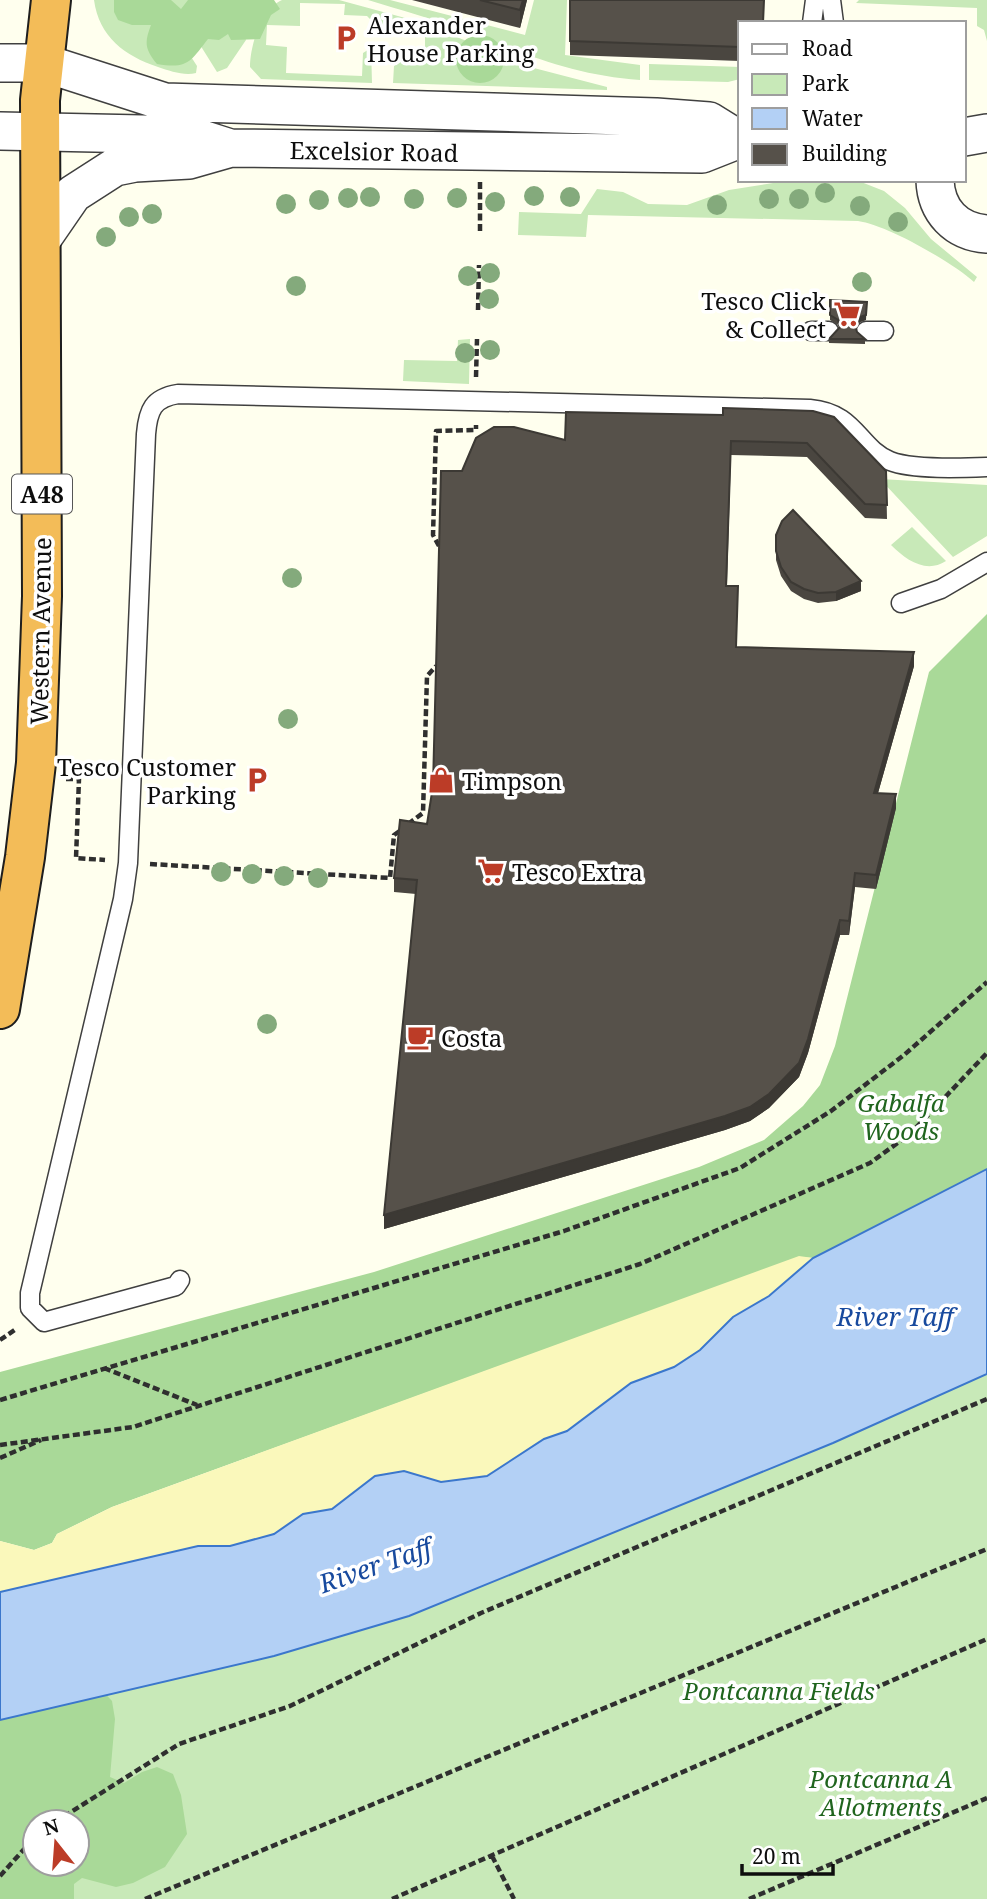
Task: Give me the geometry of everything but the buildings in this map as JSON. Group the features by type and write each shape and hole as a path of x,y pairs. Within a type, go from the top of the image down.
{"highway":[{"name":"Western Avenue","path":"0,1009 25,857 36,763 42,596 41,131 44,63 51,0"}],"street":[{"name":"Excelsior Road","path":"0,63 44,63 165,102 656,117 709,121 738,138"},
{"path":"0,131 189,135 232,148"},
{"path":"966,137 987,133"},
{"name":"Excelsior Road","path":"42,239 72,194 115,167 189,160 232,148 702,154 738,139"},
{"path":"917,182 957,214 987,255"}],"lane":[{"path":"812,21 815,0"},
{"path":"831,0 834,21"},
{"path":"180,1280 176,1286 44,1322 30,1308 30,1293 123,899 128,863 146,434 149,409 156,401 178,394 810,409 841,419 887,460 903,464 987,467"},
{"path":"901,603 941,589 987,562"}],"path":[{"path":"480,178 480,233"},
{"path":"478,310 480,265"},
{"path":"476,381 477,339"},
{"path":"439,555 439,543 433,536 436,431 476,430 476,417"},
{"path":"146,864 390,878 394,835 423,813 427,676 436,669 436,656"},
{"path":"36,763 63,779 79,779 76,858 112,861"},
{"path":"0,1400 564,1231 740,1168 841,1104 904,1055 987,982"},
{"path":"0,1445 133,1427 640,1264 870,1163 910,1134 987,1053"},
{"path":"104,1367 198,1406"},
{"path":"77,1808 179,1744 290,1706 481,1613 987,1399"},
{"path":"0,1458 48,1437"},
{"path":"145,1899 987,1549"},
{"path":"392,1899 987,1639"},
{"path":"749,1899 987,1798"},
{"path":"0,1876 21,1853"},
{"path":"492,1856 514,1899"}],"green space":[{"path":"94,0 142,0 179,38 197,66 196,73 167,70 125,51 101,25"},
{"path":"114,0 171,0 181,9 188,0 274,0 280,9 271,15 260,39 231,40 228,34 219,40 208,39 187,62 167,65 157,64 148,50 147,37 151,25 132,25 118,20 114,12"},
{"path":"161,0 235,0 246,40 227,68 217,72 192,32"},
{"path":"282,0 339,0 420,22 530,67 607,87 607,90 393,83 394,66 400,62 425,63 425,31 380,29 367,16 344,15 345,4 300,3 300,26 267,25 266,45 287,47 286,73 362,76 363,53 371,48 372,83 261,79 250,67 252,49 258,29 268,11"},
{"path":"368,0 390,0 525,35 534,0 567,0 565,55 640,65 640,80 594,74 550,63 465,31"},
{"path":"859,0 987,0 987,41 984,30 977,26 977,8 856,3"},
{"path":"480,35 489,36 497,42 503,50 503,68 497,76 489,82 480,83 471,82 463,76 457,68 456,59 457,50 463,42 471,36"},
{"path":"649,64 738,67 738,80 728,82 649,80"},
{"path":"779,182 861,182 884,191 905,208 931,239 977,277 974,282 919,246 885,229 858,221 588,215 586,237 518,235 519,212 581,214 597,189 623,192 648,204 687,205 729,190"},
{"path":"470,339 469,384 403,381 404,360 457,361 458,340"},
{"path":"880,479 987,485 987,536 953,557"},
{"path":"912,527 946,561 931,566 917,564 891,545"},
{"name":"Gabalfa Woods","path":"987,614 987,1169 813,1258 799,1257 112,1507 57,1534 52,1543 34,1550 0,1541 0,1372 374,1272 699,1167 764,1140 803,1106 820,1085 835,1046 929,672"},
{"name":"Pontcanna Fields","path":"987,1374 987,1899 0,1899 0,1720 274,1656 409,1616 833,1443"},
{"path":"100,1688 112,1701 115,1719 110,1777 124,1783 157,1767 173,1774 181,1795 187,1834 165,1867 133,1883 116,1887 82,1878 74,1884 74,1899 0,1899 0,1703"}],"sand":[{"path":"799,1256 813,1258 769,1296 733,1317 700,1350 674,1367 631,1383 567,1431 544,1439 487,1476 441,1482 404,1471 376,1476 332,1509 303,1514 274,1534 230,1546 198,1546 0,1592 0,1541 34,1550 52,1543 57,1534 112,1507"}],"water":[{"name":"River Taff","path":"987,1169 987,1374 833,1443 409,1616 274,1656 0,1720 0,1592 198,1546 230,1546 274,1534 303,1514 332,1509 375,1476 404,1471 441,1482 487,1476 544,1439 567,1431 631,1383 674,1367 700,1350 733,1317 769,1296 813,1258"}],"place":[{"name":"Alexander House Parking","path":"346,38"},
{"name":"Tesco Click & Collect","path":"847,314"},
{"name":"Tesco Customer Parking","path":"257,780"},
{"name":"Timpson","path":"441,780"},
{"name":"Tesco Extra","path":"491,871"},
{"name":"Costa","path":"420,1037"}],"park label":[{"name":"Pontcanna A Allotments","path":"881,1792"}]}
